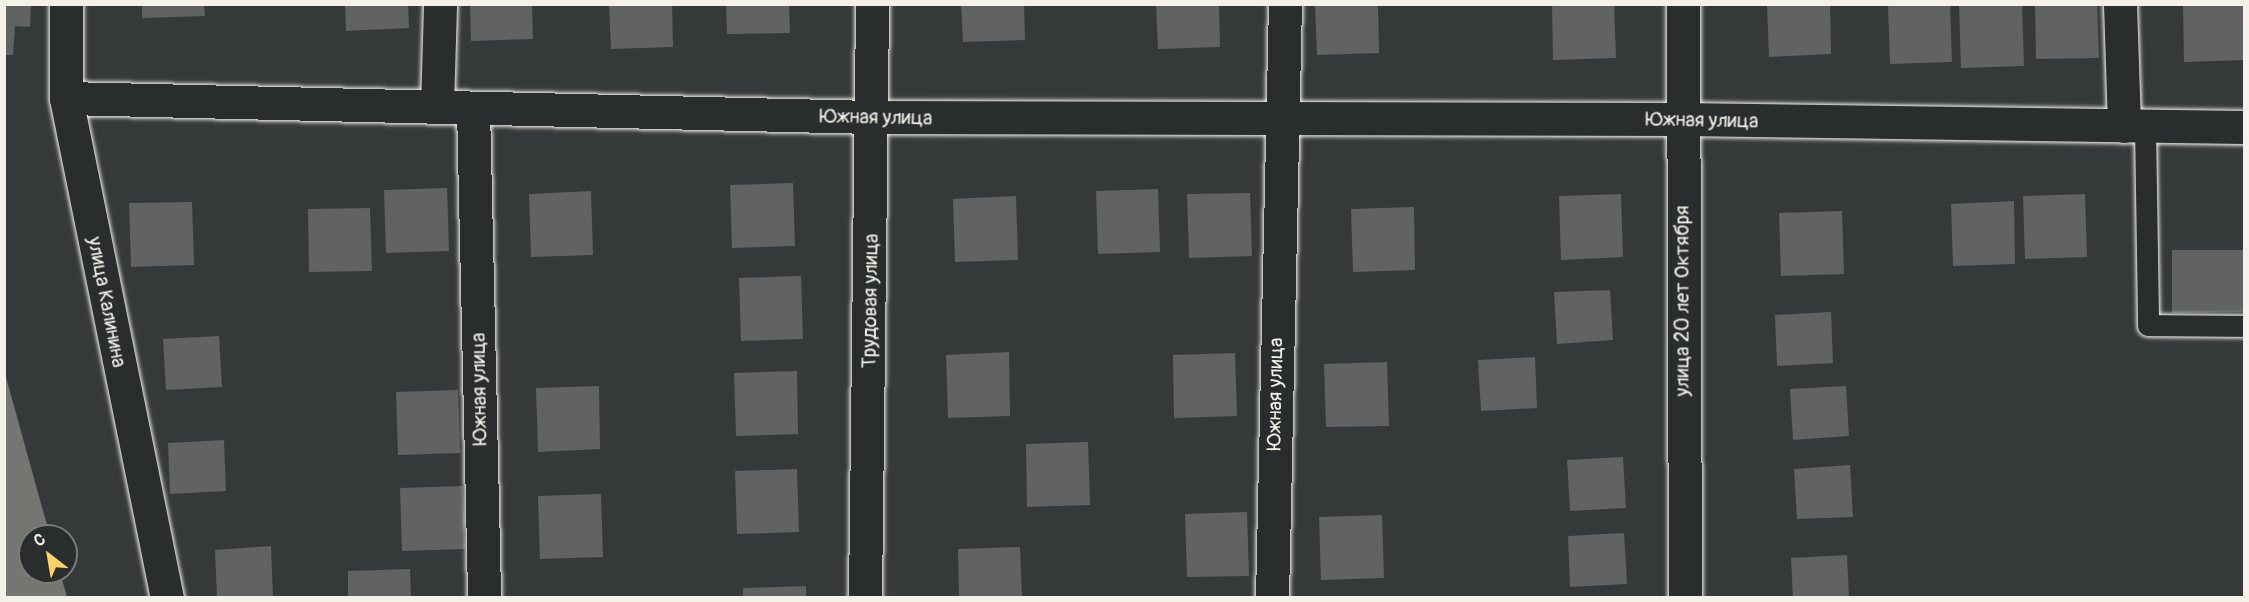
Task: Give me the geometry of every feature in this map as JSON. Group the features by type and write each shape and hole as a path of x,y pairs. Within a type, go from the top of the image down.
{"street":[{"name":"улица Калинина","path":"66,4 66,98 167,597"},
{"path":"437,107 440,4"},
{"name":"Трудовая улица","path":"865,597 873,117 872,4"},
{"name":"Южная улица","path":"1272,597 1280,118 1285,4"},
{"name":"улица 20 лет Октября","path":"1683,4 1681,119 1684,597"},
{"path":"2120,4 2135,126"},
{"name":"Южная улица","path":"66,98 873,117 1681,119 2244,127"},
{"name":"Южная улица","path":"473,108 484,597"}],"lane":[{"path":"2135,126 2148,325 2244,326"}],"shaded area":[{"path":"4,370 47,524 18,524 18,584 63,584 67,597 5,597"}],"building":[{"path":"4,4 31,4 30,27 15,26 13,55 4,55"},
{"path":"142,4 204,4 205,16 142,18"},
{"path":"345,4 408,4 409,28 346,31"},
{"path":"470,4 532,4 533,39 471,41"},
{"path":"609,4 672,4 673,47 611,49"},
{"path":"726,4 789,4 790,33 727,34"},
{"path":"961,4 1024,4 1025,40 963,42"},
{"path":"1156,4 1219,4 1220,47 1158,49"},
{"path":"1315,4 1378,4 1379,53 1317,55"},
{"path":"1552,4 1614,4 1616,58 1553,60"},
{"path":"1767,4 1830,4 1831,54 1769,57"},
{"path":"1888,4 1950,4 1952,62 1890,64"},
{"path":"2022,4 2024,66 1961,68 1959,5"},
{"path":"2035,4 2097,4 2099,58 2036,59"},
{"path":"2183,4 2244,4 2244,60 2184,62"},
{"path":"793,183 795,246 732,248 730,185"},
{"path":"447,188 449,251 386,253 384,190"},
{"path":"1158,189 1160,252 1098,254 1096,191"},
{"path":"591,191 593,255 531,257 529,194"},
{"path":"1250,193 1252,256 1189,258 1187,194"},
{"path":"1621,194 1623,257 1561,260 1559,196"},
{"path":"2085,194 2087,257 2025,259 2023,196"},
{"path":"1016,196 1018,260 955,262 953,199"},
{"path":"2014,201 2015,264 1953,266 1951,204"},
{"path":"192,202 194,265 131,267 129,203"},
{"path":"1414,207 1415,270 1353,272 1351,209"},
{"path":"370,208 372,271 309,272 308,209"},
{"path":"1842,211 1844,274 1781,276 1779,213"},
{"path":"2172,250 2244,250 2244,312 2172,313"},
{"path":"801,276 803,339 741,341 739,278"},
{"path":"1610,290 1613,340 1557,344 1554,292"},
{"path":"1831,312 1833,363 1777,366 1775,315"},
{"path":"219,336 222,387 166,390 163,339"},
{"path":"1009,352 1010,416 948,418 946,355"},
{"path":"1235,353 1237,416 1174,418 1173,355"},
{"path":"1535,357 1537,408 1481,411 1478,360"},
{"path":"1387,362 1389,426 1326,427 1324,364"},
{"path":"797,371 798,434 736,436 734,373"},
{"path":"599,386 600,449 538,452 536,388"},
{"path":"1846,386 1849,436 1793,440 1790,389"},
{"path":"458,390 460,453 398,455 396,392"},
{"path":"224,440 226,491 170,494 168,443"},
{"path":"1088,442 1090,505 1027,507 1026,444"},
{"path":"1623,457 1626,508 1570,511 1567,460"},
{"path":"1850,465 1853,517 1797,519 1794,469"},
{"path":"797,469 799,532 737,534 735,471"},
{"path":"463,486 465,549 402,551 400,488"},
{"path":"601,494 603,557 540,559 538,496"},
{"path":"1247,512 1249,576 1187,577 1185,514"},
{"path":"1382,515 1384,578 1321,580 1319,517"},
{"path":"1624,533 1627,584 1570,587 1568,536"},
{"path":"271,546 273,598 217,598 215,550"},
{"path":"1020,547 1022,598 959,598 958,549"},
{"path":"1847,555 1849,598 1793,598 1791,558"},
{"path":"410,569 411,598 348,598 348,571"},
{"path":"806,586 806,598 743,598 743,588"}]}
